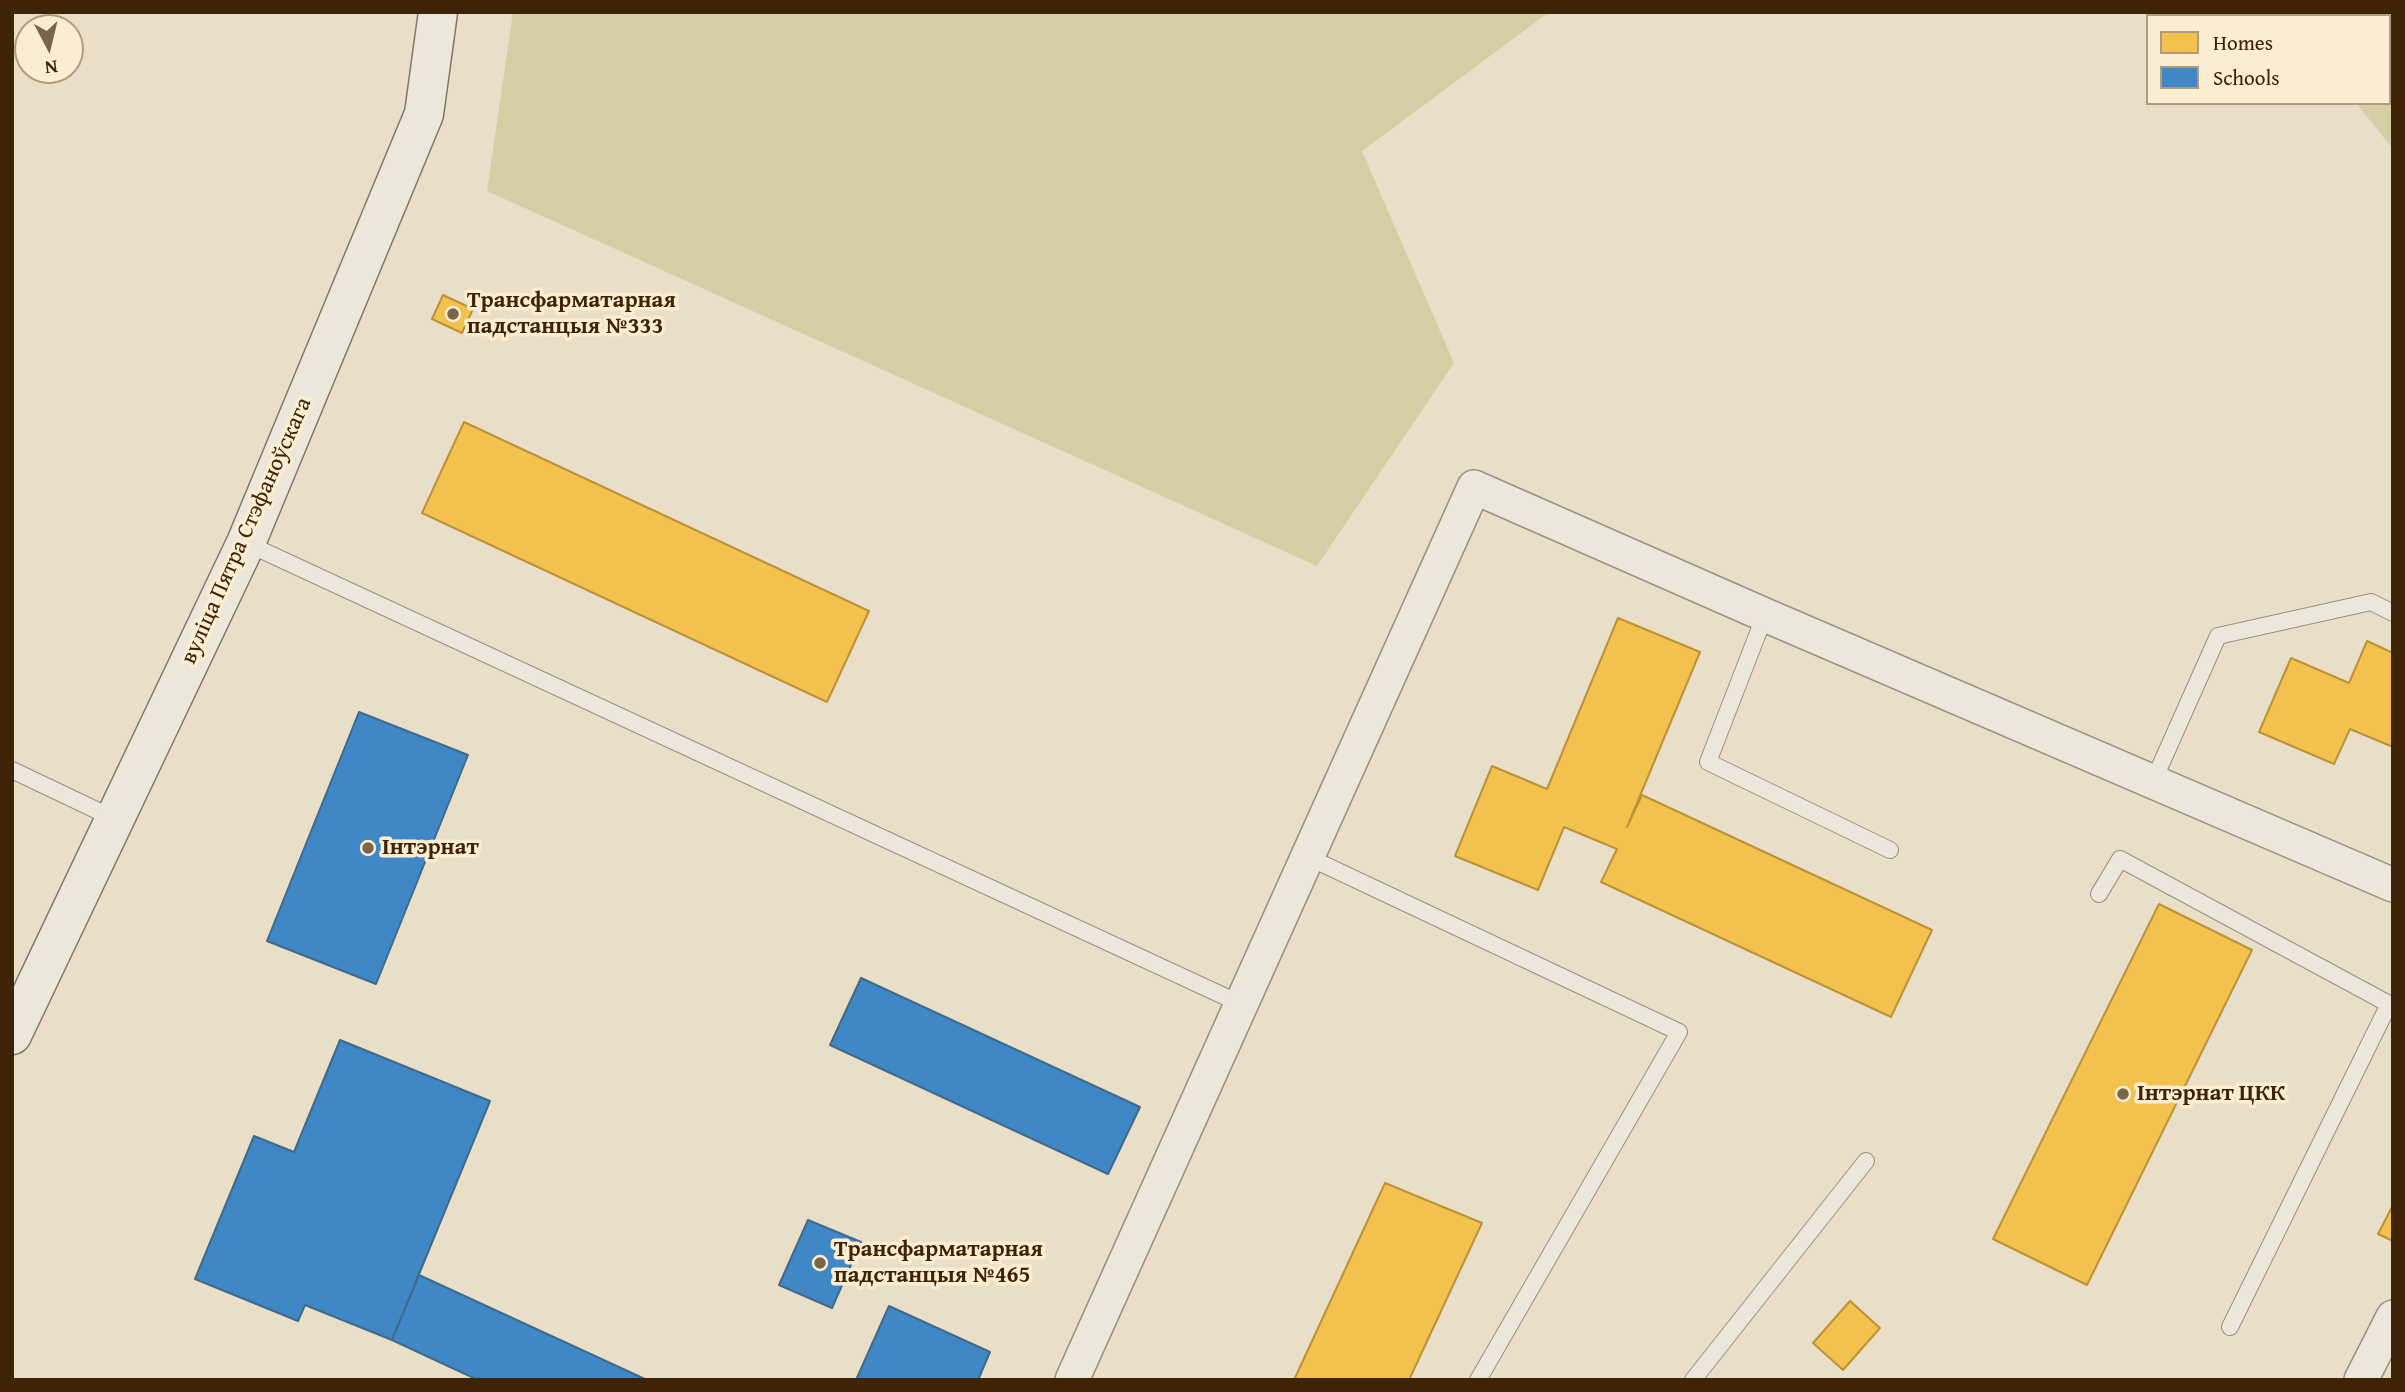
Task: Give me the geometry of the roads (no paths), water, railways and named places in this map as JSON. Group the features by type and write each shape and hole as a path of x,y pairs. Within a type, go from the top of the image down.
{"street":[{"name":"вуліца Пятра Стэфаноўскага","path":"12,1035 247,543 424,114 438,12"},
{"path":"1072,1380 1474,487 2393,885"},
{"path":"2361,1380 2393,1317"}],"lane":[{"path":"247,543 1241,1004"},
{"path":"2153,782 2218,636 2371,602 2393,613"},
{"path":"1765,615 1708,762 1890,850"},
{"path":"14,775 115,819"},
{"path":"1308,857 1679,1032 1478,1380"},
{"path":"2099,894 2120,859 2391,1005 2230,1327"},
{"path":"1693,1380 1866,1161"}],"place":[{"name":"Трансфарматарная падстанцыя №333","path":"453,314"},
{"name":"Інтэрнат","path":"368,848"},
{"name":"Інтэрнат ЦКК","path":"2123,1094"},
{"name":"Трансфарматарная падстанцыя №465","path":"820,1263"}]}
